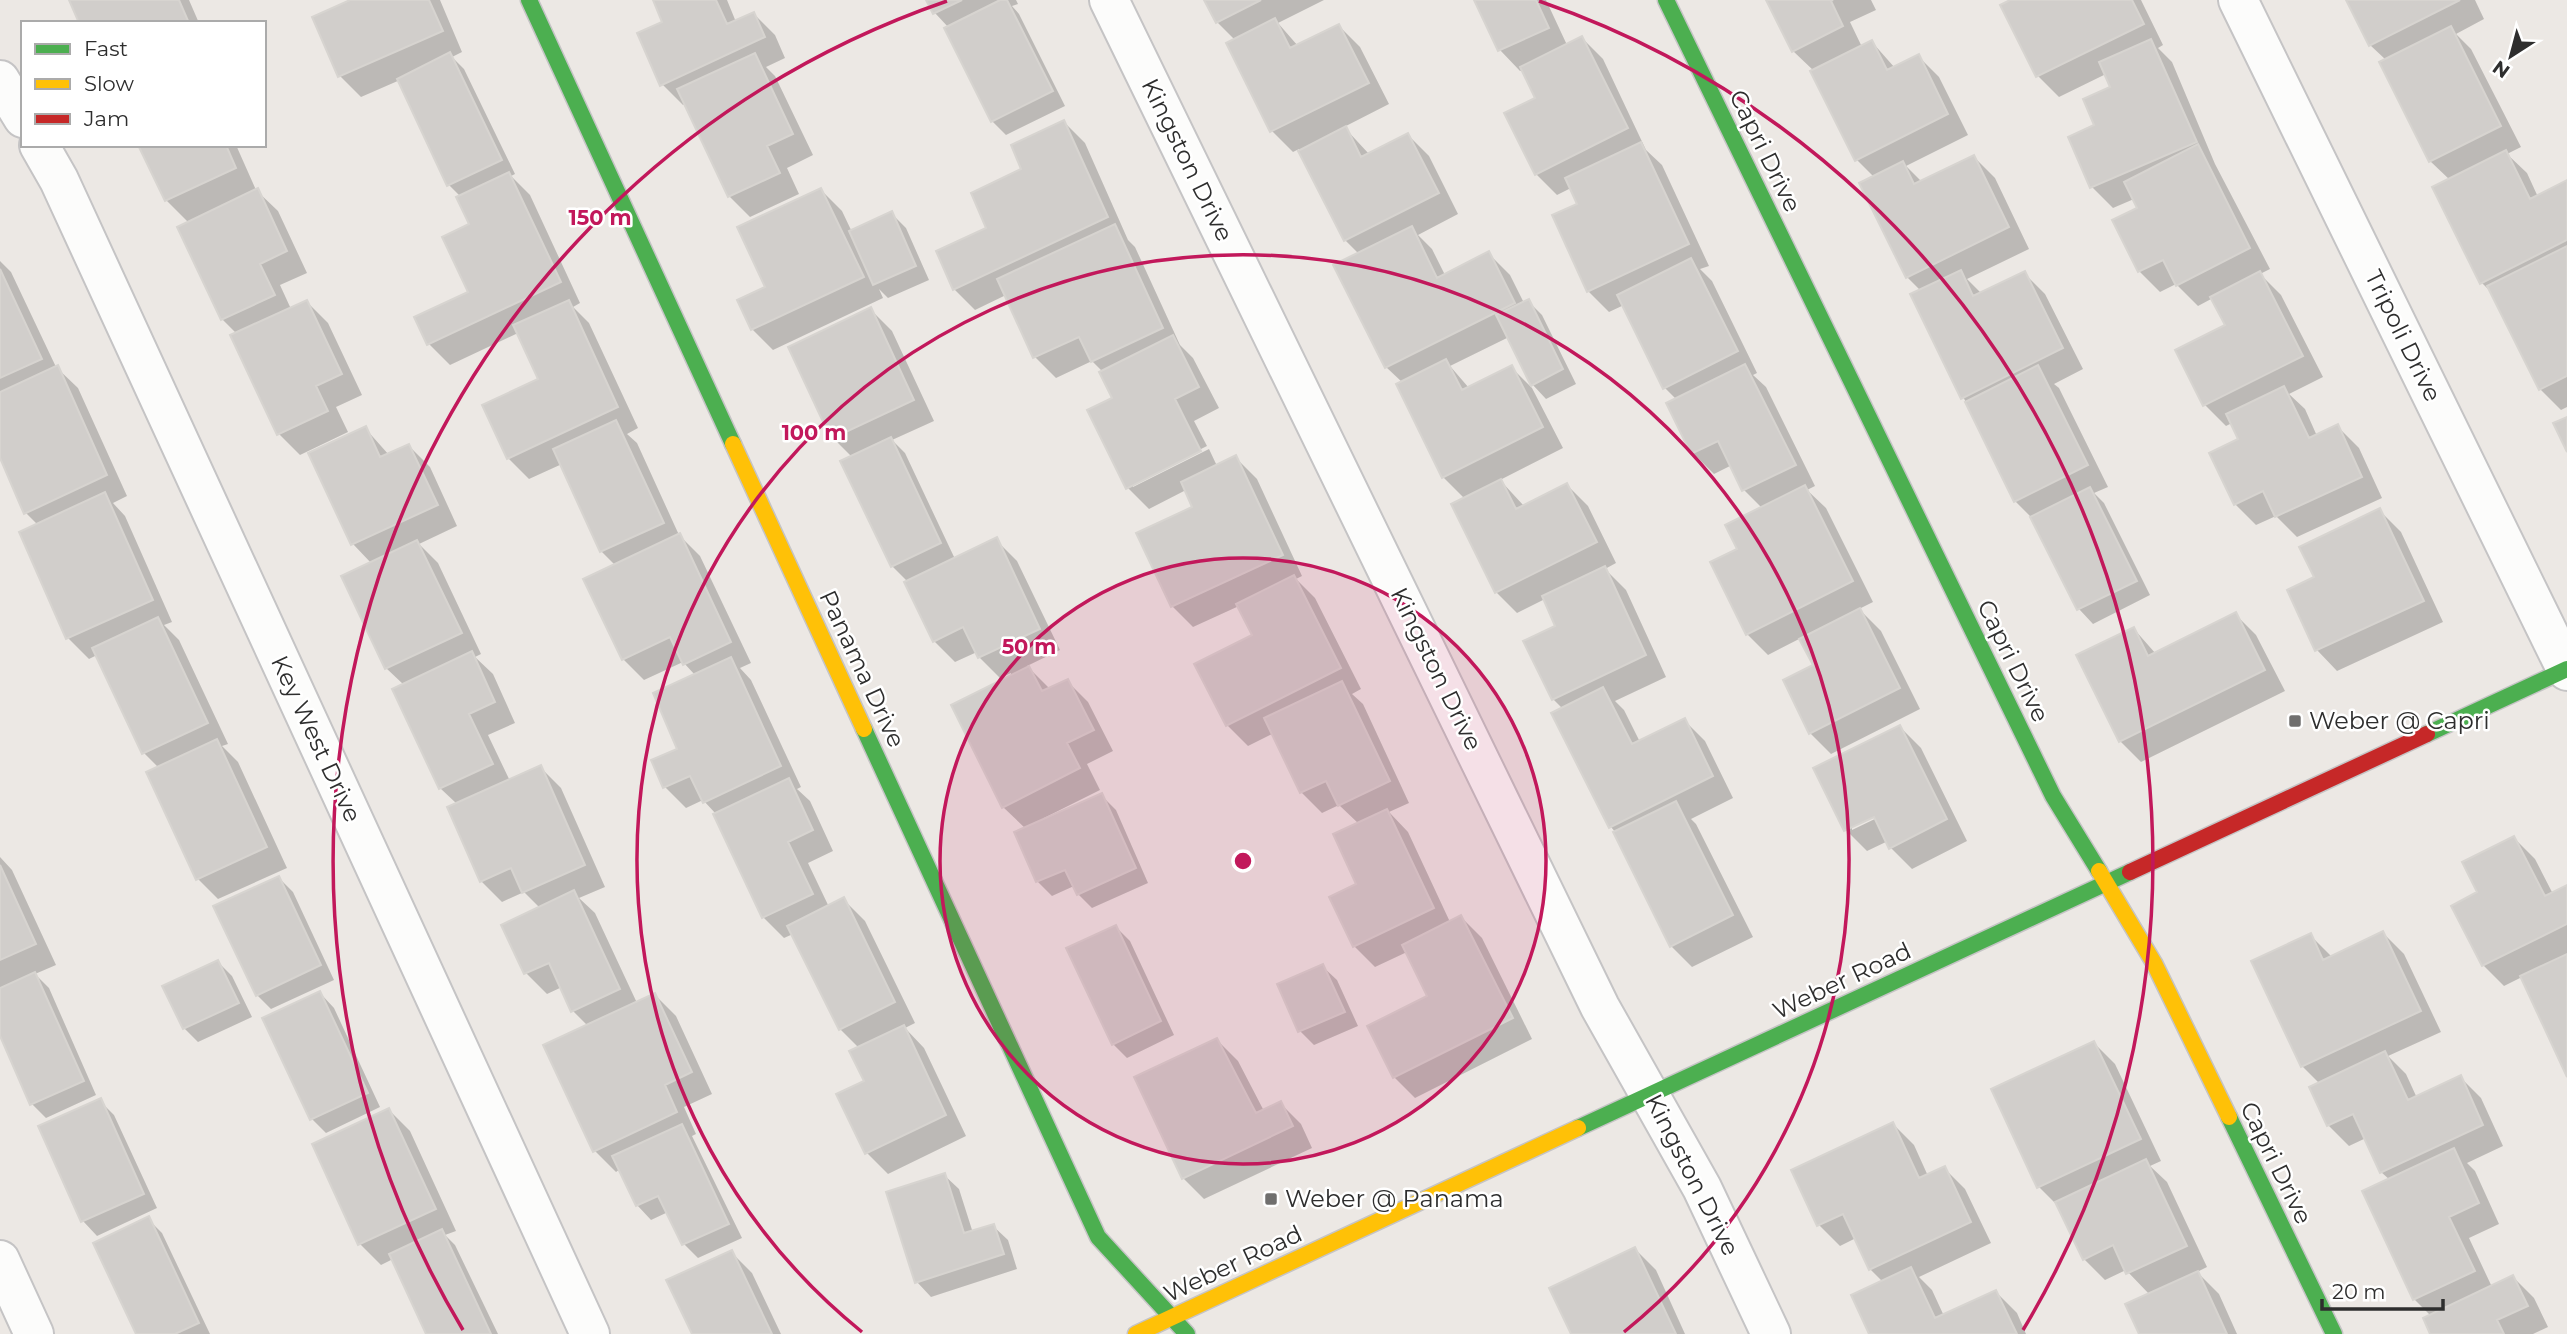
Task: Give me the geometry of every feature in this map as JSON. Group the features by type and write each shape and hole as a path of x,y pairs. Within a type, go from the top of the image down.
{"street":[{"name":"Panama Drive","path":"529,0 1098,1237 1187,1334"},
{"name":"Kingston Drive","path":"1109,0 1600,1007 1703,1188 1772,1334"},
{"name":"Capri Drive","path":"1666,0 2053,796 2154,963 2334,1334"},
{"name":"Tripoli Drive","path":"2238,0 2567,670"},
{"path":"0,80 21,115"},
{"name":"Key West Drive","path":"40,147 59,180 590,1334"},
{"name":"Weber Road","path":"1136,1334 2567,670"},
{"path":"0,1260 34,1334"}],"building":[{"path":"69,0 179,0 188,21 78,21"},
{"path":"350,0 429,0 443,31 338,77 312,17"},
{"path":"653,0 716,0 727,24 754,12 765,37 660,86 637,33 662,22"},
{"path":"926,0 962,0 933,14"},
{"path":"1000,0 1007,0 1053,91 991,122 944,28"},
{"path":"1204,0 1261,0 1216,23"},
{"path":"1474,0 1536,0 1549,28 1498,51"},
{"path":"1766,0 1833,0 1831,1 1843,26 1792,52"},
{"path":"2010,0 2132,0 2144,24 2036,77 2000,5"},
{"path":"2346,0 2460,0 2369,46"},
{"path":"1275,18 1290,48 1339,24 1369,83 1270,132 1226,43"},
{"path":"2451,26 2501,126 2429,162 2379,62"},
{"path":"1582,36 1628,128 1535,175 1504,113 1535,98 1520,67"},
{"path":"2151,39 2197,142 2090,188 2068,137 2094,125 2083,99 2110,87 2099,62"},
{"path":"1872,40 1887,70 1919,54 1948,114 1855,161 1810,71"},
{"path":"450,52 502,160 447,186 397,79"},
{"path":"755,53 793,134 767,146 780,173 728,197 677,89"},
{"path":"1064,120 1108,217 953,290 936,251 986,228 971,193 1021,169 1011,145"},
{"path":"1346,126 1361,157 1408,133 1439,193 1344,241 1298,151"},
{"path":"1641,142 1689,244 1587,292 1552,215 1577,204 1565,178"},
{"path":"2198,144 2250,248 2176,286 2163,260 2138,272 2112,220 2137,208 2124,182"},
{"path":"139,147 227,147 236,168 165,201"},
{"path":"2506,150 2530,199 2567,180 2567,240 2480,284 2432,187"},
{"path":"1974,155 2009,227 1906,278 1859,183 1903,161 1914,184"},
{"path":"509,172 561,282 427,345 414,317 468,292 442,237 469,224 456,197"},
{"path":"258,188 287,251 260,264 275,295 221,320 177,227"},
{"path":"821,188 864,277 751,330 737,300 765,287 737,227"},
{"path":"892,211 916,266 873,285 849,231"},
{"path":"1115,224 1163,328 1091,362 1079,337 1033,358 997,279"},
{"path":"1412,226 1437,278 1489,251 1515,303 1385,368 1333,265"},
{"path":"2567,246 2567,376 2539,390 2487,286"},
{"path":"1691,258 1738,351 1663,389 1617,295"},
{"path":"0,269 42,359 0,378"},
{"path":"1961,270 1973,296 2025,271 2063,348 1961,399 1910,294"},
{"path":"2260,271 2303,356 2203,406 2175,350 2225,325 2210,297"},
{"path":"1529,299 1563,369 1531,386 1496,315"},
{"path":"307,300 342,374 316,386 328,411 277,435 230,335"},
{"path":"569,300 618,407 507,459 482,405 538,379 513,325"},
{"path":"871,307 914,400 831,439 788,347"},
{"path":"1173,335 1199,387 1175,399 1201,451 1126,489 1087,410 1112,398 1099,372"},
{"path":"1446,359 1462,390 1512,365 1543,427 1442,478 1396,384"},
{"path":"1745,364 1796,465 1742,491 1718,441 1691,454 1666,403"},
{"path":"58,365 107,475 24,514 0,458 0,392"},
{"path":"2038,365 2088,465 2014,502 1965,402"},
{"path":"2284,386 2309,438 2338,424 2362,477 2275,517 2263,491 2234,505 2209,453 2238,439 2226,414"},
{"path":"2567,417 2567,452 2553,423"},
{"path":"616,420 664,523 600,552 553,449"},
{"path":"366,426 380,457 409,444 438,505 351,545 308,453"},
{"path":"891,437 941,543 891,567 840,461"},
{"path":"1236,455 1283,555 1171,607 1136,533 1192,507 1181,482"},
{"path":"1501,479 1516,509 1567,483 1597,542 1495,593 1451,504"},
{"path":"1805,485 1853,581 1746,635 1710,562 1737,549 1725,525"},
{"path":"2090,487 2137,581 2077,610 2030,517"},
{"path":"105,492 153,600 66,639 19,532"},
{"path":"2380,508 2424,601 2315,651 2287,590 2314,577 2299,547"},
{"path":"680,533 731,642 683,665 670,637 622,660 583,579"},
{"path":"997,537 1040,629 978,658 963,627 933,642 904,582"},
{"path":"417,540 462,633 385,669 341,576"},
{"path":"1605,566 1646,655 1552,700 1523,641 1555,626 1542,596"},
{"path":"1294,575 1341,668 1226,726 1194,664 1252,635 1236,604"},
{"path":"1860,608 1900,688 1809,734 1783,680 1813,665 1799,639"},
{"path":"2236,612 2265,670 2119,742 2076,655 2134,627 2148,656"},
{"path":"158,617 208,723 142,754 92,648"},
{"path":"472,651 495,702 469,714 493,764 439,789 392,689"},
{"path":"731,657 781,766 703,803 690,776 663,788 651,760 677,749 653,693"},
{"path":"1029,666 1042,691 1068,679 1094,730 1067,743 1080,768 1002,808 951,705"},
{"path":"1342,681 1390,781 1338,806 1326,781 1300,793 1264,718"},
{"path":"1603,687 1632,744 1685,718 1713,776 1609,828 1551,713"},
{"path":"1900,725 1947,819 1889,849 1874,817 1844,831 1813,768"},
{"path":"217,739 267,847 196,880 146,772"},
{"path":"541,765 585,865 522,893 511,868 480,882 447,807"},
{"path":"789,778 813,830 788,842 813,894 762,918 713,814"},
{"path":"1102,793 1136,868 1077,895 1065,870 1036,882 1014,832"},
{"path":"1676,801 1733,915 1670,947 1613,832"},
{"path":"1387,809 1434,908 1353,947 1329,897 1356,884 1333,834"},
{"path":"2514,836 2545,896 2567,885 2567,924 2482,966 2451,906 2477,892 2462,862"},
{"path":"0,865 36,944 0,960"},
{"path":"279,876 321,965 256,996 213,906"},
{"path":"574,890 620,989 571,1012 549,963 524,974 501,925"},
{"path":"844,897 895,1002 839,1030 787,926"},
{"path":"1461,915 1513,1018 1393,1078 1367,1026 1427,996 1402,945"},
{"path":"1116,925 1161,1021 1112,1045 1066,948"},
{"path":"2383,931 2421,1011 2301,1067 2251,961 2311,933 2323,960"},
{"path":"2567,954 2567,1077 2520,976"},
{"path":"218,960 239,1003 183,1029 162,986"},
{"path":"1323,964 1345,1012 1298,1032 1277,984"},
{"path":"35,972 84,1081 30,1105 0,1036 0,988"},
{"path":"320,991 368,1093 310,1120 262,1018"},
{"path":"655,993 692,1072 665,1085 677,1112 593,1152 543,1045"},
{"path":"904,1025 946,1115 865,1154 836,1094 864,1081 849,1051"},
{"path":"1217,1038 1256,1113 1281,1101 1293,1126 1182,1179 1134,1077"},
{"path":"2094,1041 2141,1139 2037,1188 1991,1089"},
{"path":"2385,1051 2408,1100 2461,1075 2483,1125 2380,1173 2353,1114 2327,1126 2309,1087"},
{"path":"101,1098 144,1194 81,1222 38,1126"},
{"path":"389,1108 436,1209 358,1245 312,1144"},
{"path":"1893,1122 1919,1178 1945,1166 1971,1222 1869,1270 1843,1214 1817,1226 1791,1170"},
{"path":"682,1124 729,1224 682,1245 658,1196 636,1206 612,1156"},
{"path":"2454,1148 2479,1203 2449,1217 2475,1271 2413,1300 2362,1191"},
{"path":"2146,1159 2187,1246 2126,1274 2113,1245 2083,1260 2055,1202"},
{"path":"945,1173 964,1233 994,1224 1004,1254 915,1283 886,1192"},
{"path":"149,1216 199,1323 175,1334 136,1334 93,1243"},
{"path":"442,1229 491,1334 426,1334 389,1254"},
{"path":"1635,1247 1676,1334 1571,1334 1549,1288"},
{"path":"732,1250 772,1334 692,1334 666,1280"},
{"path":"1911,1267 1935,1318 1996,1290 2017,1334 1869,1334 1851,1295"},
{"path":"2198,1271 2227,1334 2139,1334 2125,1304"},
{"path":"2513,1275 2528,1306 2497,1320 2504,1334 2430,1334 2423,1318"}],"traffic: fast":[{"path":"529,0 733,444"},
{"path":"1666,0 2053,796 2099,871"},
{"path":"2427,734 2567,669"},
{"path":"864,729 1098,1237 1187,1334"},
{"path":"1578,1128 2130,872"},
{"path":"2229,1117 2334,1334"}],"traffic: slow":[{"path":"733,444 864,729"},
{"path":"2099,871 2154,963 2229,1117"},
{"path":"1136,1334 1578,1128"}],"traffic: jam":[{"path":"2130,872 2427,734"}],"place":[{"name":"Weber @ Capri","path":"2295,721"},
{"name":"Weber @ Panama","path":"1271,1199"}]}
